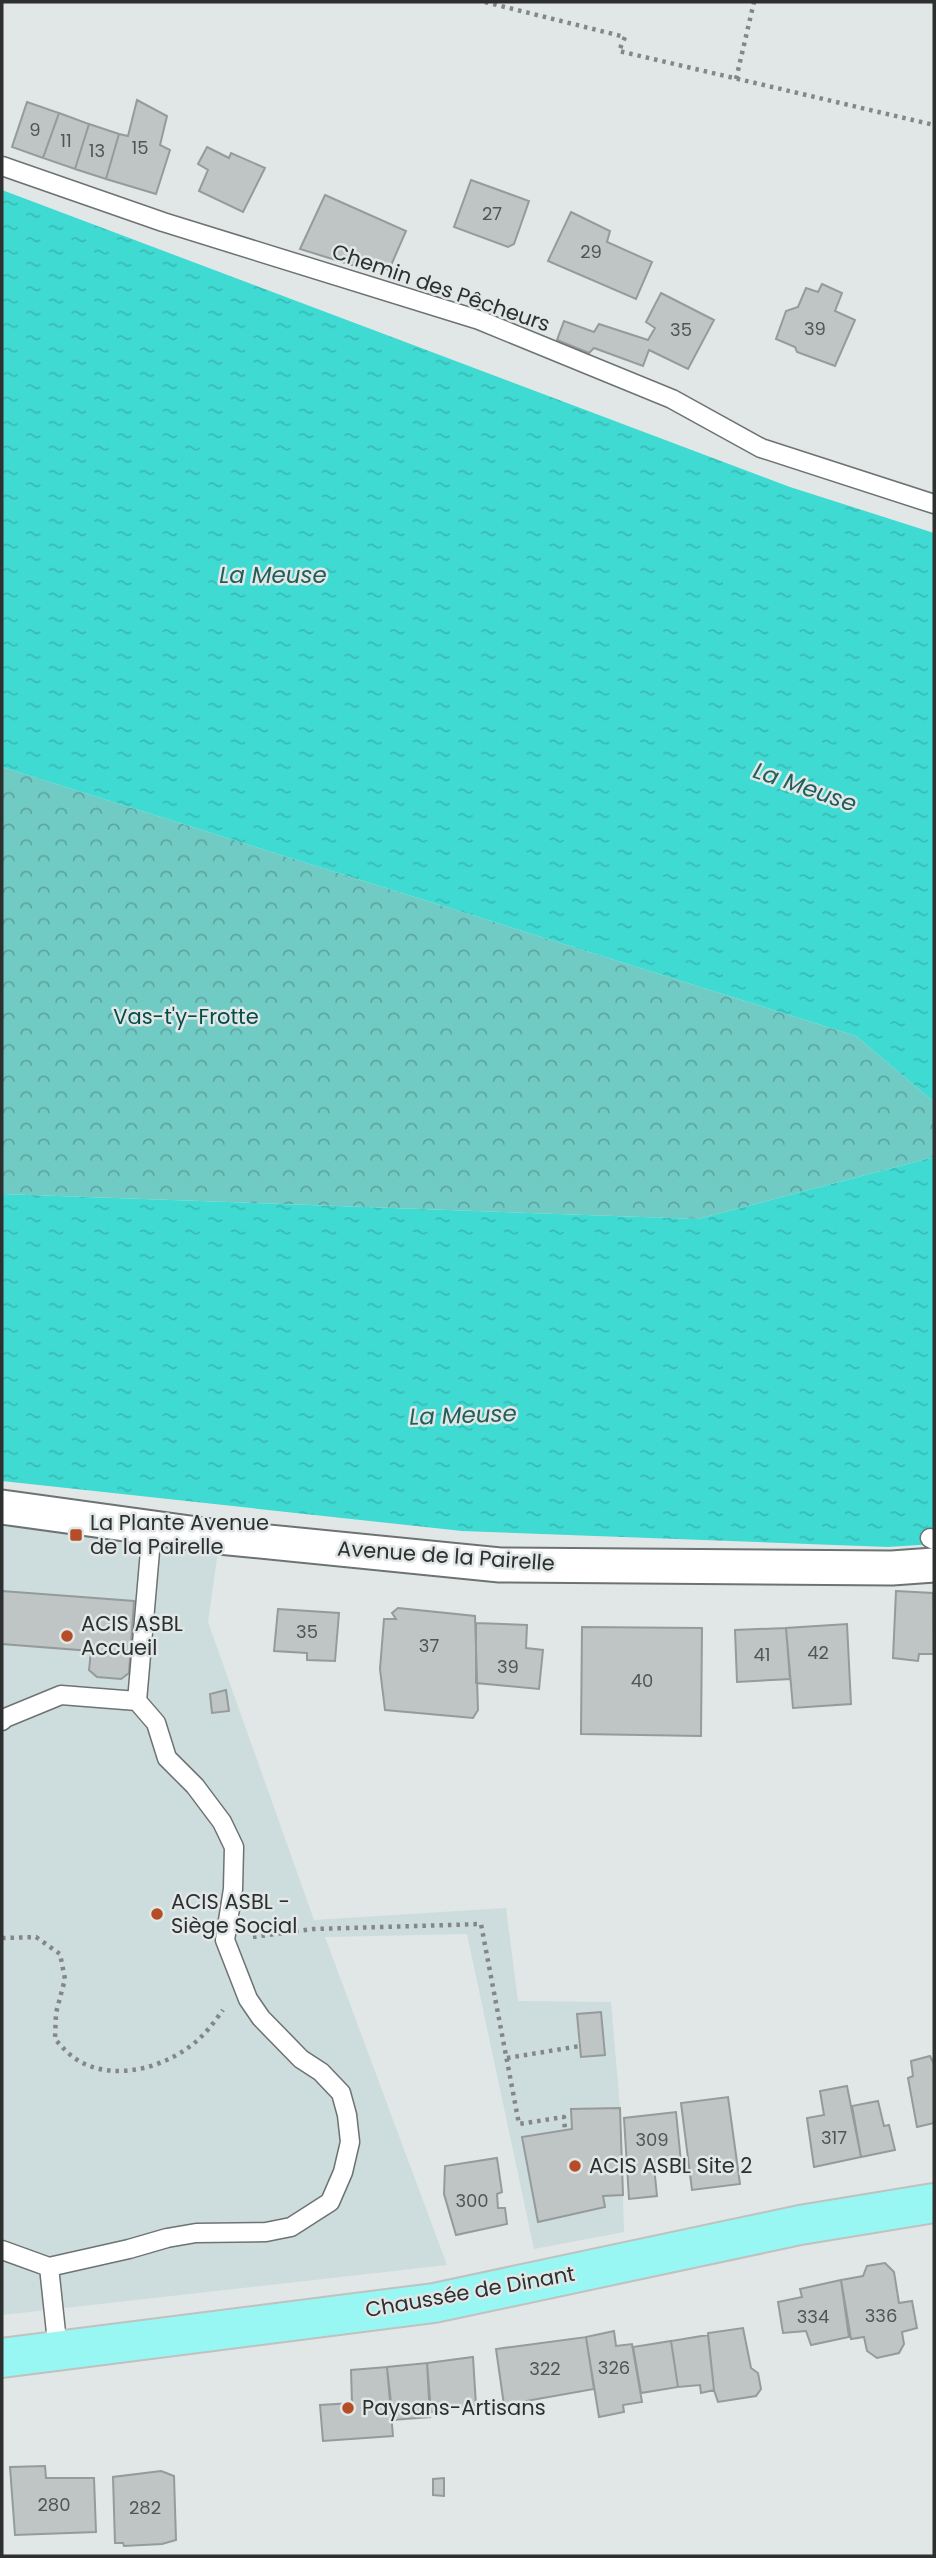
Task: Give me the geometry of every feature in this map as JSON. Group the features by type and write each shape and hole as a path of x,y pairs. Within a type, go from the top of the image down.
{"main road":[{"name":"Chaussée de Dinant","path":"2,2358 434,2303 800,2225 934,2203"}],"street":[{"name":"Avenue de la Pairelle","path":"2,1507 219,1537 500,1565 892,1568 933,1547"}],"lane":[{"name":"Chemin des Pêcheurs","path":"2,166 163,222 479,320 672,399 761,448 934,504"},
{"path":"137,1701 152,1528"},
{"path":"2,1721 61,1695 137,1701 156,1723 167,1758 209,1804 222,1822 234,1847 233,1889 225,1940 248,1999 261,2018 301,2059 321,2072 341,2093 350,2142 343,2172 330,2202 291,2227 265,2232 196,2234 167,2238 49,2267 2,2250"},
{"path":"49,2267 58,2351"}],"path":[{"path":"485,2 625,37 619,51 934,125"},
{"path":"736,79 754,2"},
{"path":"225,1940 313,1929 481,1924 519,2124 564,2117 565,2130"},
{"path":"2,1938 36,1937 60,1954 65,1979 56,2013 55,2039 79,2061 112,2071 135,2070 175,2057 202,2036 242,1984"},
{"path":"507,2059 580,2046"}],"shaded area":[{"name":"ACIS ASBL - Siège Social","path":"2,1526 218,1551 208,1622 314,1920 506,1908 518,2001 611,2002 620,2108 624,2232 534,2249 467,1934 325,1937 447,2265 2,2315"}],"green space":[{"name":"Vas-t'y-Frotte","path":"2,767 856,1036 934,1102 934,1157 698,1219 2,1194"}],"water":[{"name":"La Meuse","path":"2,190 790,487 934,533 934,1102 856,1036 2,767"},
{"name":"La Meuse","path":"934,1157 934,1544 888,1547 462,1531 2,1481 2,1194 698,1219"}],"building":[{"path":"137,100 167,116 160,145 170,150 156,194 106,179 119,134 128,136"},
{"path":"27,102 59,113 43,158 12,147"},
{"path":"59,113 89,124 75,169 43,158"},
{"path":"89,124 119,134 106,179 75,169"},
{"path":"207,147 229,158 231,153 265,168 243,212 199,191 208,170 198,164"},
{"path":"471,180 529,201 514,244 508,247 454,227"},
{"path":"325,195 406,231 389,270 375,264 371,271 300,249"},
{"path":"571,212 610,231 607,242 652,262 636,299 548,261"},
{"path":"822,284 842,293 835,311 855,320 835,366 797,352 795,347 776,339 786,311 798,307 806,288 818,292"},
{"path":"661,293 714,320 688,369 649,350 643,366 594,348 589,353 557,340 564,321 594,332 599,324 648,340 655,328 646,322"},
{"name":"ACIS ASBL Accueil","path":"2,1591 134,1601 129,1673 121,1679 97,1677 89,1670 91,1651 2,1644"},
{"path":"896,1591 933,1593 934,1654 919,1654 918,1661 893,1658"},
{"path":"398,1608 475,1616 478,1710 473,1718 385,1710 380,1669 384,1619 396,1619 392,1613"},
{"path":"278,1609 339,1613 335,1661 307,1660 307,1653 274,1651"},
{"path":"476,1623 527,1625 526,1648 543,1650 539,1689 476,1683"},
{"path":"847,1624 851,1704 793,1708 786,1628"},
{"path":"582,1627 702,1628 701,1736 581,1734"},
{"path":"786,1628 790,1679 737,1682 735,1630"},
{"path":"226,1690 229,1711 212,1713 210,1694"},
{"path":"601,2012 605,2055 581,2057 577,2014"},
{"path":"930,2056 934,2064 934,2123 917,2127 908,2078 913,2076 911,2061"},
{"path":"847,2086 861,2157 814,2167 807,2118 824,2115 820,2091"},
{"path":"728,2097 740,2184 692,2190 681,2103"},
{"path":"878,2101 884,2126 889,2125 895,2150 861,2157 852,2106"},
{"name":"ACIS ASBL Site 2","path":"620,2108 623,2195 603,2196 605,2207 538,2222 522,2137 572,2129 571,2109"},
{"path":"676,2112 681,2162 654,2166 657,2196 629,2199 624,2118"},
{"path":"497,2158 502,2192 497,2194 498,2208 505,2208 507,2224 456,2235 444,2194 445,2166"},
{"path":"885,2263 894,2272 899,2303 912,2301 917,2328 902,2332 904,2344 899,2353 877,2358 867,2351 864,2337 851,2339 841,2280 863,2276 867,2266"},
{"path":"841,2280 849,2337 811,2345 806,2331 783,2333 778,2302 802,2297 800,2289"},
{"path":"743,2328 751,2368 758,2373 761,2389 756,2396 718,2402 714,2390 708,2333"},
{"path":"614,2331 616,2346 632,2344 642,2402 623,2405 624,2412 599,2417 586,2337"},
{"path":"708,2335 714,2390 701,2393 700,2385 678,2387 671,2341"},
{"path":"586,2337 594,2389 504,2405 496,2349"},
{"path":"671,2341 678,2387 641,2393 633,2347"},
{"path":"473,2357 476,2405 431,2412 427,2363"},
{"path":"427,2363 430,2417 393,2420 387,2367"},
{"path":"387,2367 393,2436 323,2441 320,2405 352,2403 351,2370"},
{"path":"45,2466 46,2478 94,2478 96,2532 15,2535 10,2467"},
{"path":"161,2471 174,2476 176,2540 162,2544 124,2546 123,2543 115,2543 113,2477"},
{"path":"444,2478 444,2496 433,2495 433,2479"}],"place":[{"name":"La Plante Avenue de la Pairelle","path":"76,1535"},
{"name":"ACIS ASBL Accueil","path":"67,1636"},
{"name":"ACIS ASBL - Siège Social","path":"157,1914"},
{"name":"ACIS ASBL Site 2","path":"575,2166"},
{"name":"Paysans-Artisans","path":"348,2408"}]}
